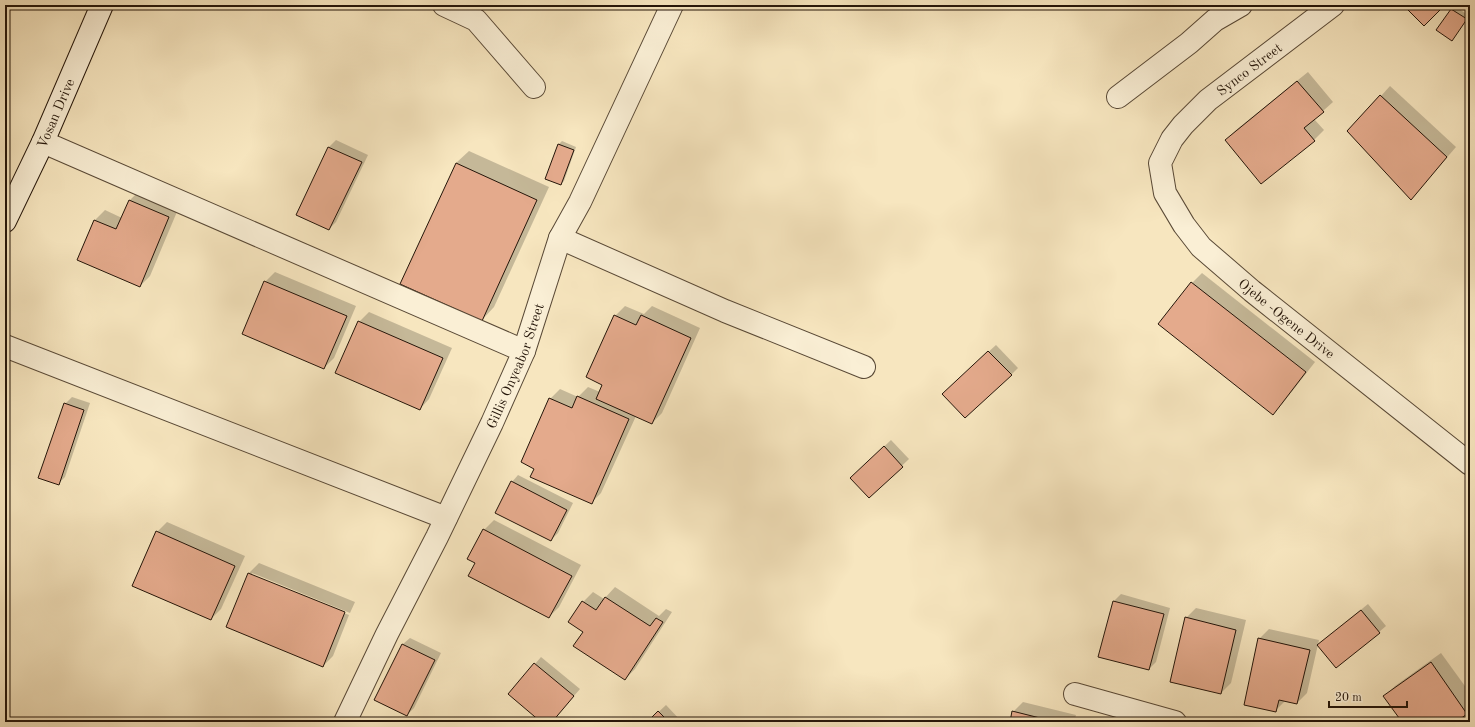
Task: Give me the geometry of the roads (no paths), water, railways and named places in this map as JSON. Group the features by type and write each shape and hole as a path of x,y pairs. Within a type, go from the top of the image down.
{"street":[{"name":"Vosan Drive","path":"5,221 43,142 102,5"},
{"path":"444,5 476,20 534,87"},
{"name":"Gillis Onyeabor Street","path":"345,722 492,423 524,351 560,238 580,202 672,5"},
{"path":"1118,97 1189,43 1216,20 1241,5"},
{"name":"Synco Street","path":"1172,139 1183,125 1208,100 1333,5"},
{"name":"Ojebe -Ogene Drive","path":"1172,139 1160,163 1165,193 1184,225 1201,247 1252,291 1470,464"},
{"path":"43,142 524,351"},
{"path":"560,238 725,311 864,367"},
{"path":"5,346 446,518"},
{"path":"1075,694 1175,722"}]}
